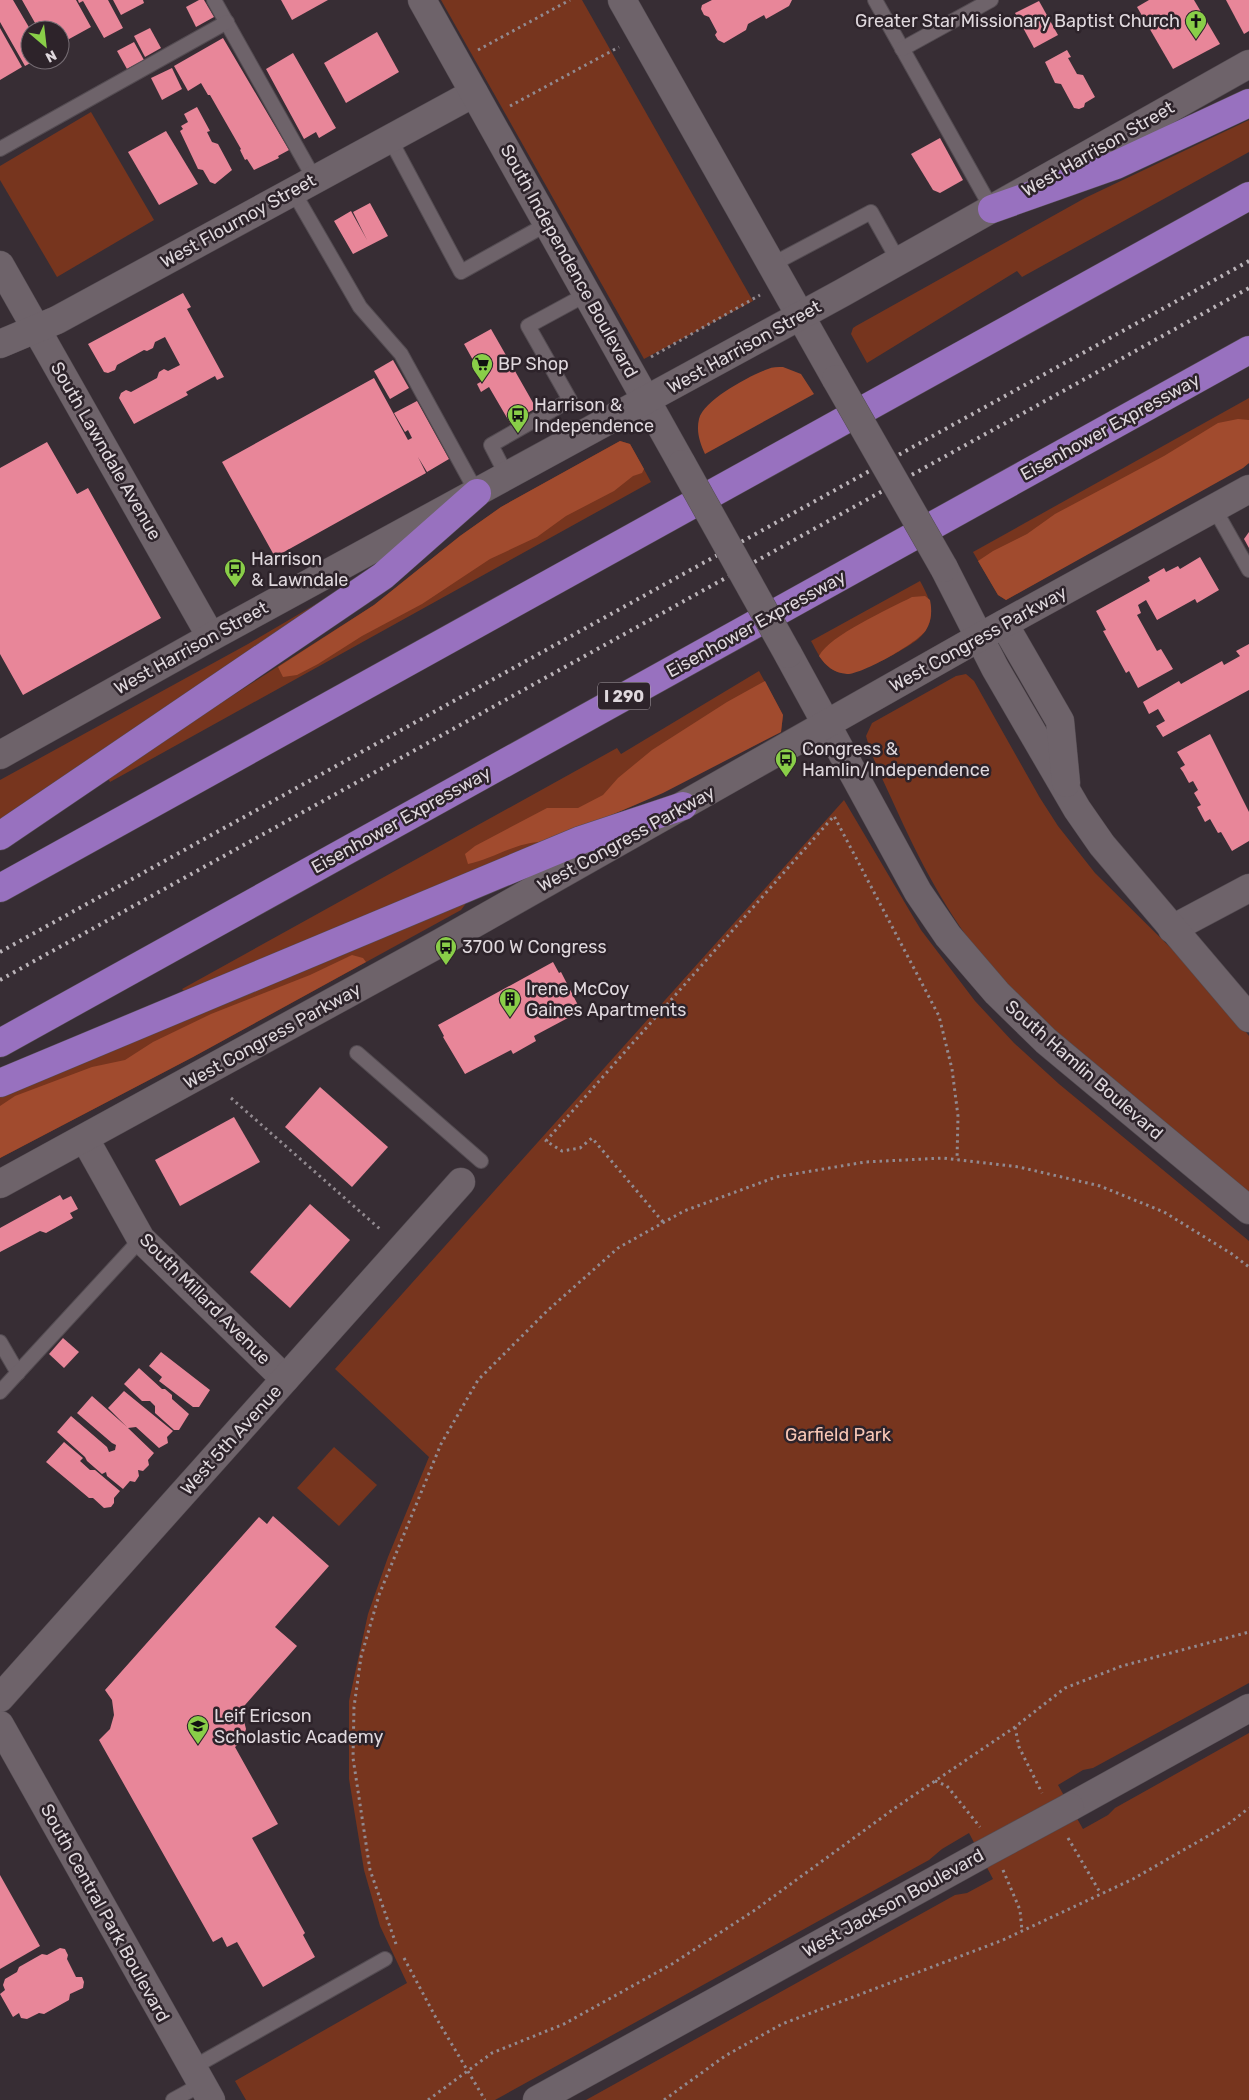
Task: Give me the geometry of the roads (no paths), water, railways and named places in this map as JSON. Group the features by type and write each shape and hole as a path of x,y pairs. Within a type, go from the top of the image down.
{"highway":[{"path":"992,209 1116,165 1249,103"},
{"path":"0,888 1249,196"},
{"name":"Eisenhower Expressway","path":"0,1043 1249,350"},
{"path":"0,836 383,576 477,493"},
{"path":"0,1083 581,840 683,806"}],"street":[{"name":"South Independence Boulevard","path":"422,0 788,654"},
{"path":"626,2 771,265 944,568 1067,794 1102,845 1249,1018"},
{"name":"West Harrison Street","path":"0,755 211,637 898,262 1249,64"},
{"name":"West Flournoy Street","path":"0,344 65,316 474,93"},
{"name":"South Lawndale Avenue","path":"0,265 211,637"},
{"name":"West Congress Parkway","path":"0,1184 85,1139 683,806 980,637 1249,489"},
{"path":"1004,624 1060,721 1067,794"},
{"name":"South Hamlin Boulevard","path":"788,654 918,892 948,936 997,993 1046,1041 1095,1084 1249,1210"},
{"path":"1172,929 1249,888"},
{"name":"South Millard Avenue","path":"85,1139 141,1238 285,1379"},
{"name":"West 5th Avenue","path":"0,1698 461,1182"},
{"name":"West Jackson Boulevard","path":"537,2100 980,1854 1070,1807 1249,1708"},
{"name":"South Central Park Boulevard","path":"0,1726 202,2084"}],"lane":[{"path":"214,0 227,22 360,307 401,354 477,493"},
{"path":"875,0 992,209"},
{"path":"902,48 991,0"},
{"path":"0,149 227,22"},
{"path":"390,139 461,272 547,224"},
{"path":"771,265 871,212 898,262"},
{"path":"508,476 490,445 570,400 528,326 587,294"},
{"path":"1214,508 1249,570"},
{"path":"357,1053 481,1161"},
{"path":"0,1392 141,1238"},
{"path":"0,1342 18,1373"},
{"path":"173,2100 202,2084 385,1959"}],"railway":[{"path":"0,952 1249,261"},
{"path":"0,980 1249,288"}],"place":[{"name":"Greater Star Missionary Baptist Church","path":"1196,40"},
{"name":"BP Shop","path":"482,383"},
{"name":"Harrison & Independence","path":"518,434"},
{"name":"Harrison & Lawndale","path":"235,588"},
{"name":"Congress & Hamlin/Independence","path":"786,778"},
{"name":"3700 W Congress","path":"446,966"},
{"name":"Irene McCoy Gaines Apartments","path":"510,1018"},
{"name":"Leif Ericson Scholastic Academy","path":"198,1745"}],"park label":[{"name":"Garfield Park","path":"838,1435"}]}
